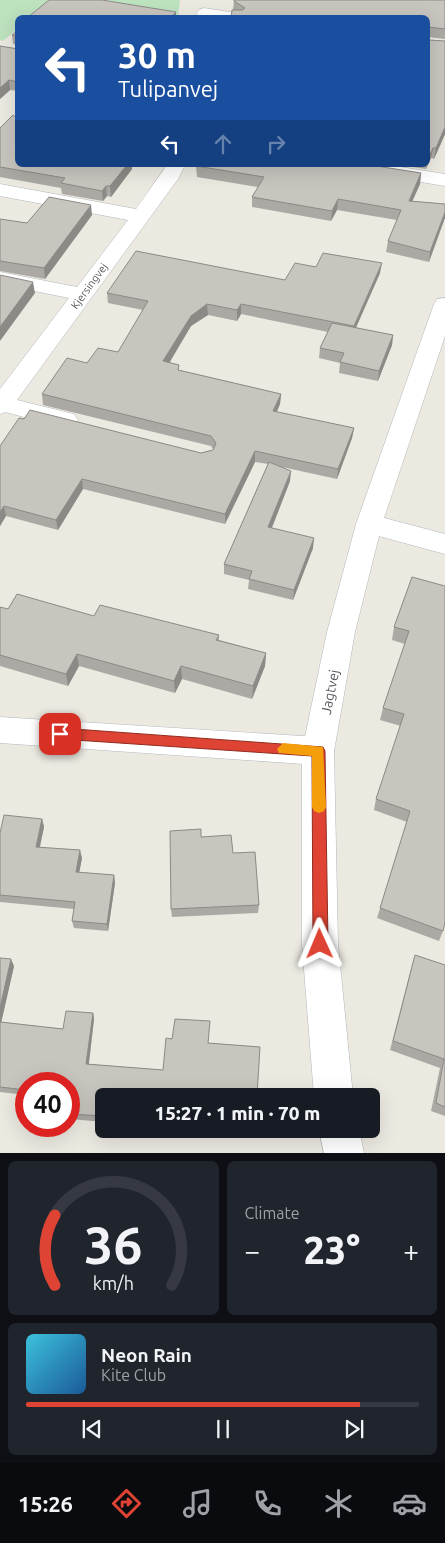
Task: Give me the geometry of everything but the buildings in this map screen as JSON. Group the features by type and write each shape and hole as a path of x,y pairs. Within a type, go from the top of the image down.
{"street":[{"path":"204,10 224,15"},
{"name":"Kjersingvej","path":"1,405 175,167"},
{"path":"366,167 445,180"},
{"path":"0,190 140,216"},
{"path":"0,278 83,295"},
{"name":"Jagtvej","path":"332,1088 320,944 318,751 341,632 369,524 444,307"},
{"path":"1,405 88,426"},
{"path":"369,524 445,544"},
{"path":"0,730 318,751"},
{"path":"341,1138 344,1153"}],"green space":[{"path":"0,0 51,0 32,15 15,15 15,31 3,41 0,40"},
{"path":"97,0 180,0 178,15"}],"slow traffic":[{"path":"283,749 318,751 319,807"}],"route":[{"path":"60,734 318,751 320,944"}]}
